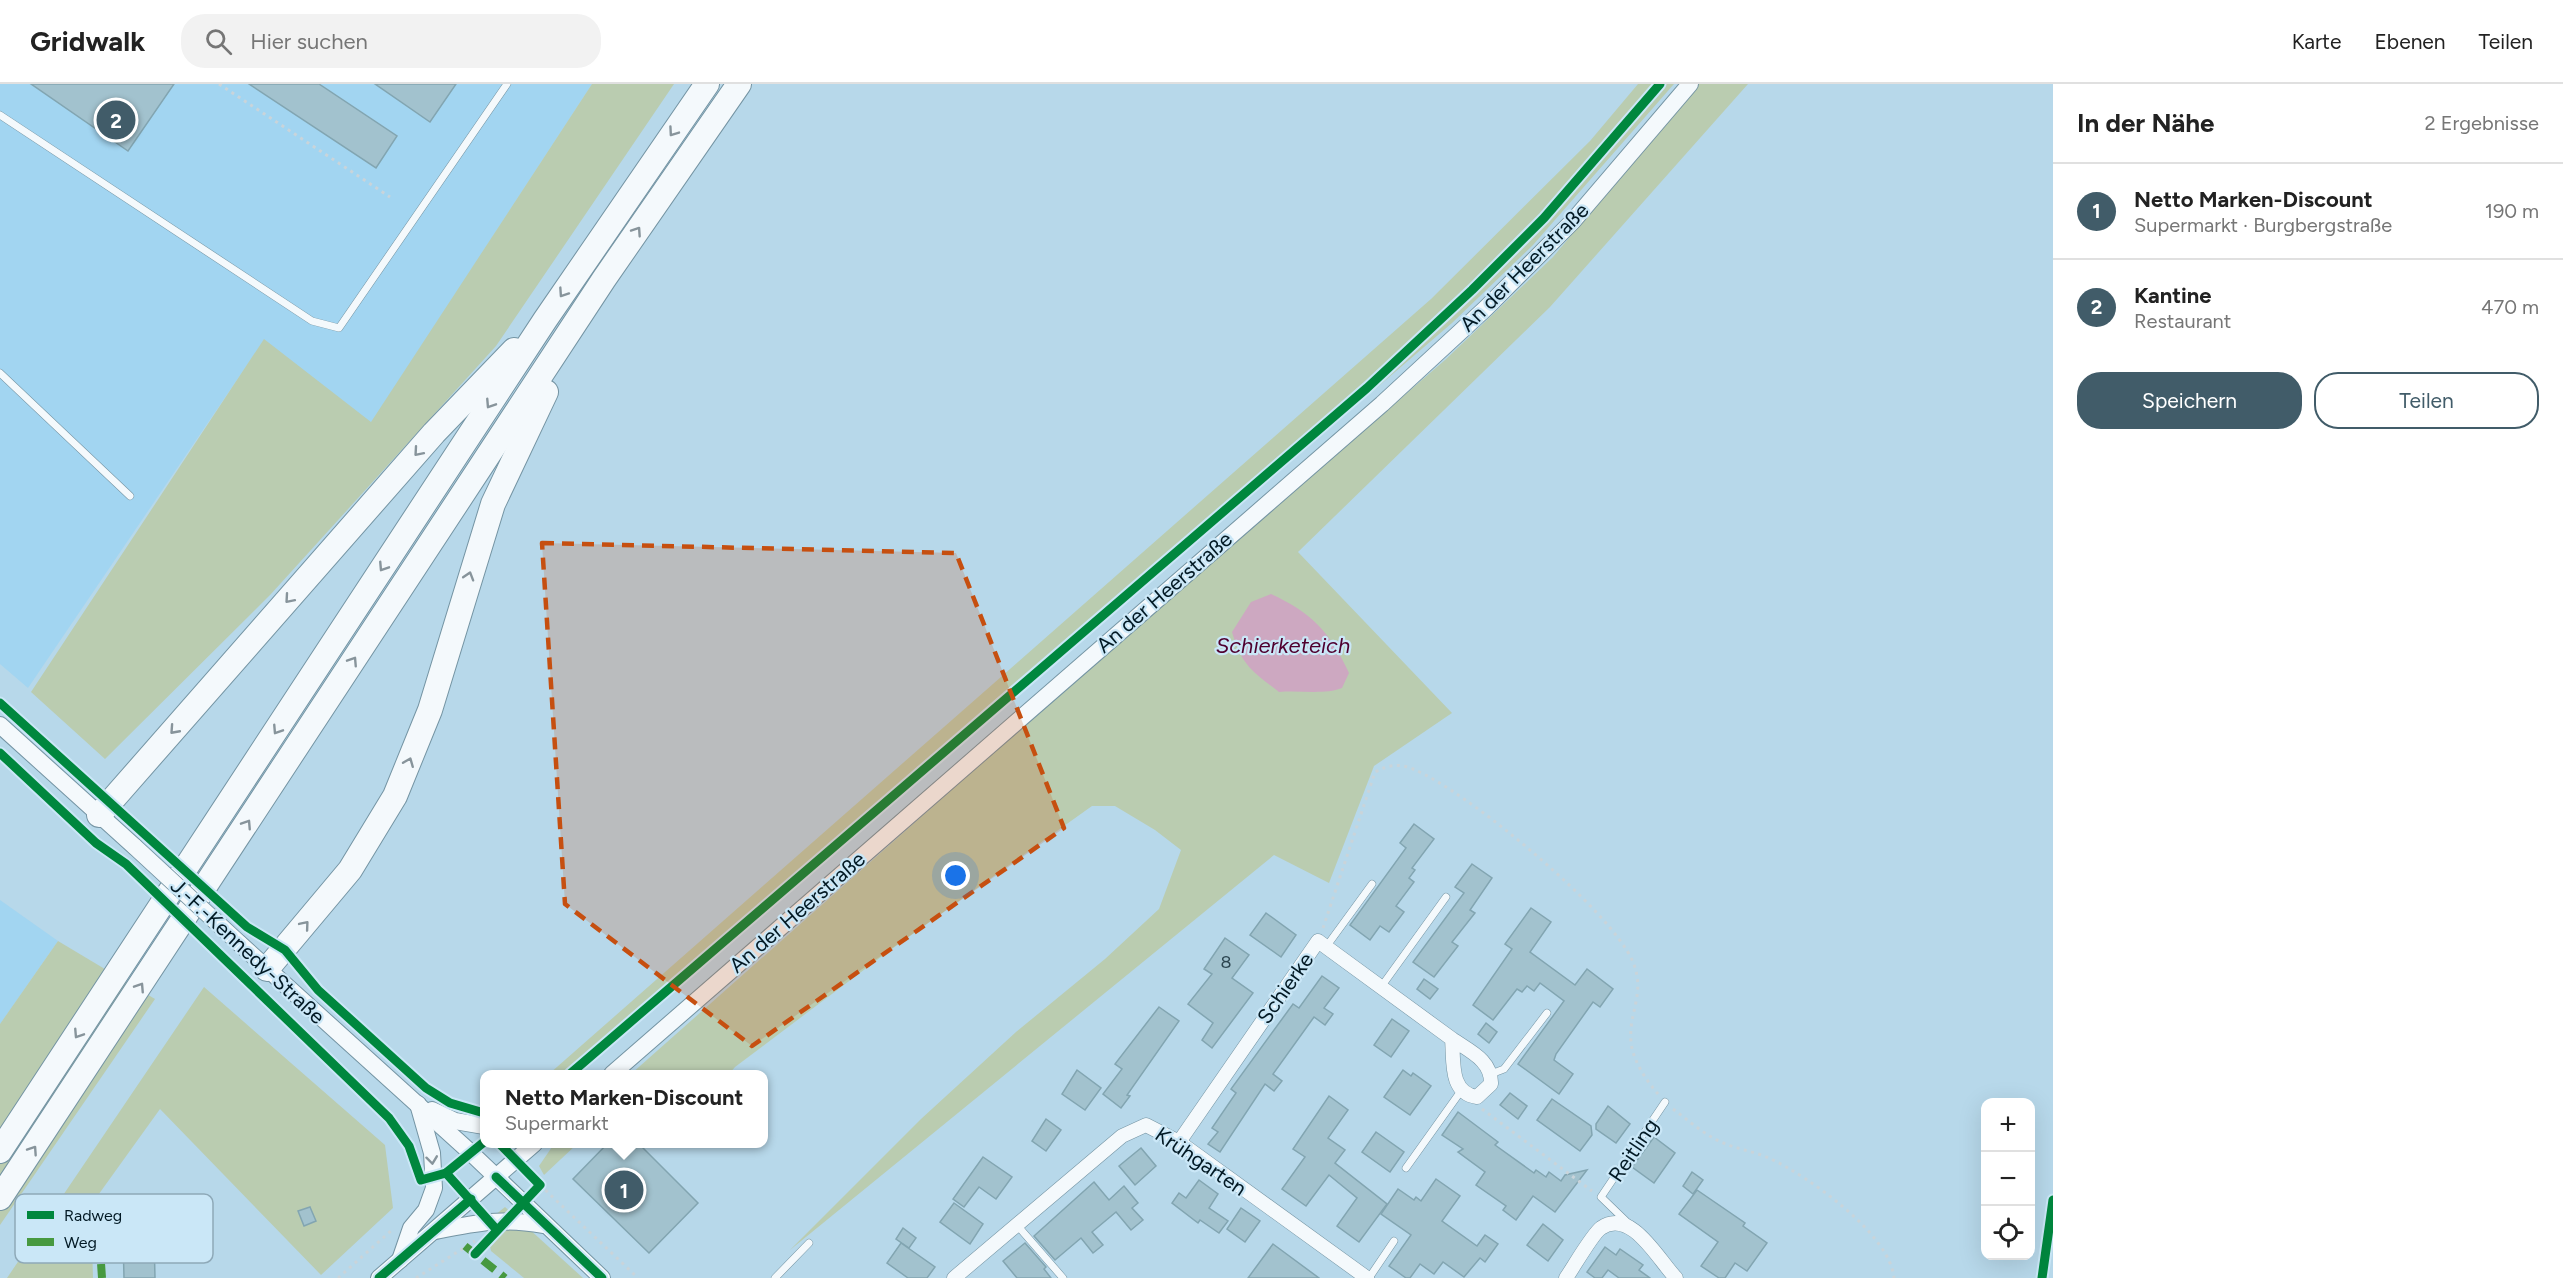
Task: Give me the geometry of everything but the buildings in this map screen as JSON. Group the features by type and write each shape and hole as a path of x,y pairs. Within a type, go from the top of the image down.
{"highway":[{"path":"0,1151 546,320 707,84"},
{"path":"0,1198 604,279 739,84"},
{"path":"267,969 350,870 394,796 430,710 494,504 515,453 604,279"},
{"path":"99,815 434,434 488,375 546,320"}],"street":[{"name":"An der Heerstraße","path":"617,1070 1408,380 1486,308 1573,221 1690,84"},
{"name":"J.-F.-Kennedy-Straße","path":"0,725 418,1104 602,1278"},
{"name":"Schierke","path":"1179,1142 1322,944 1487,1064 1491,1074"},
{"path":"1452,1039 1456,1083 1461,1091 1477,1097 1491,1084 1491,1074"},
{"path":"418,1104 455,1121 480,1125"},
{"path":"400,1260 411,1228 426,1210 434,1188 432,1153 418,1104"},
{"name":"Krühgarten","path":"954,1278 1122,1136 1146,1125 1179,1142 1368,1278"},
{"path":"379,1278 528,1148"},
{"path":"434,1232 489,1220 507,1219 544,1225"},
{"path":"1566,1278 1601,1228 1615,1224 1632,1227"},
{"name":"Reitling","path":"1632,1227 1676,1278"}],"lane":[{"path":"0,115 312,321 339,328 507,84"},
{"path":"0,373 130,496"},
{"path":"1322,944 1372,884"},
{"path":"1381,987 1446,897"},
{"path":"1491,1074 1504,1069 1547,1013"},
{"path":"1406,1168 1461,1091"},
{"name":"Reitling","path":"1632,1227 1601,1197 1665,1102"},
{"path":"1017,1225 1064,1278"},
{"path":"1368,1278 1394,1241"},
{"path":"775,1278 809,1243"}],"path":[{"path":"219,84 390,197"},
{"path":"1322,944 1375,772 1389,765 1413,768 1517,838 1577,894 1622,944 1632,960 1638,982 1631,1042 1647,1082 1665,1102 1701,1131 1719,1142 1773,1160 1826,1196 1858,1221 1882,1246 1893,1267 1893,1278"},
{"path":"540,1185 638,1278"},
{"path":"338,1278 398,1225"},
{"path":"416,1278 465,1246"}],"highlighted area":[{"path":"542,543 956,553 1064,828 752,1046 565,904"}],"shaded area":[{"path":"0,84 592,84 371,423 264,340 28,688 0,664"},
{"path":"0,900 58,941 0,1024"}],"green space":[{"path":"592,84 674,84 496,346 271,594 105,759 31,692 264,339 371,422"},
{"path":"1638,84 1674,84 1533,245 1452,323 583,1070 554,1070 1431,299 1590,141"},
{"path":"1698,84 1748,84 1550,307 1298,552 1452,713 1374,766 1329,883 1274,855 790,1250 921,1119 1016,1032 1105,959 1159,909 1181,850 1155,830 1115,806 1092,806 889,951 732,1070 636,1070 1115,645 1445,360 1553,257"},
{"path":"58,941 155,999 21,1194 15,1194 15,1203 0,1225 0,1024"},
{"path":"204,987 385,1145 393,1208 321,1275 160,1109 99,1194 64,1194"},
{"path":"551,1148 573,1148 544,1175 539,1166"},
{"path":"505,1207 583,1278 524,1278 491,1251 485,1223"},
{"path":"17,1263 93,1263 93,1278 7,1278"}],"water":[{"name":"Schierketeich","path":"1271,594 1309,617 1327,635 1349,673 1342,688 1320,692 1279,692 1249,667 1240,653 1232,632 1251,602"}],"marked path":[{"path":"465,1246 505,1278"},
{"path":"101,1263 102,1278"}],"cycle path":[{"path":"575,1070 1367,388 1472,290 1544,218 1660,84"},
{"path":"0,703 247,927 285,950 318,990 426,1088 450,1103 480,1112"},
{"path":"0,753 96,843 126,864 389,1118 409,1146 421,1180 446,1173 480,1145"},
{"path":"475,1254 540,1185 504,1148"},
{"path":"446,1173 496,1229"},
{"path":"496,1177 602,1278"},
{"path":"379,1278 471,1199"},
{"path":"2042,1278 2053,1200"}],"place":[{"name":"Kantine","path":"116,120"},
{"name":"Netto Marken-Discount","path":"624,1190"}]}
